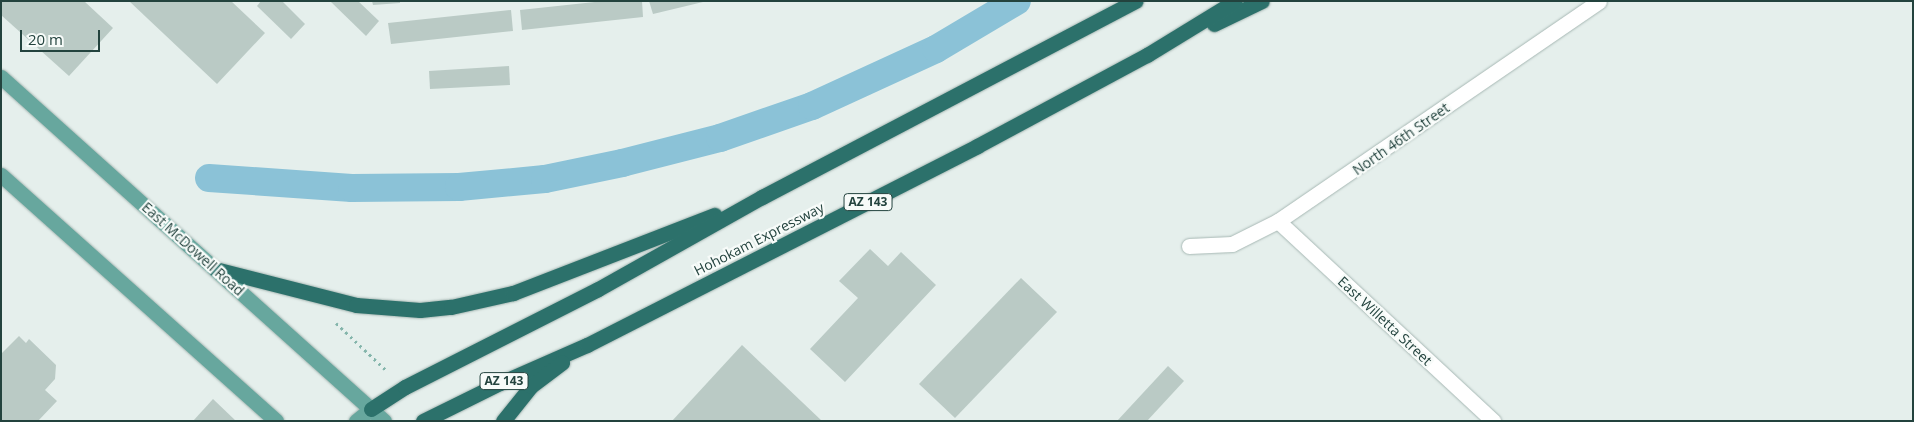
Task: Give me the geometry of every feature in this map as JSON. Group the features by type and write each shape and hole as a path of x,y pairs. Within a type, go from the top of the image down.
{"highway":[{"name":"AZ 143","path":"371,409 405,387 598,288 762,197 1136,1"},
{"name":"Hohokam Expressway","path":"423,421 500,383 587,345 959,155 1147,55 1235,1"},
{"path":"1147,55 1262,1"},
{"path":"215,269 356,305 420,310 451,307 513,293 762,197"},
{"path":"503,421 531,386 587,345"}],"main road":[{"name":"East McDowell Road","path":"1,77 384,421"},
{"path":"1,175 276,421"},
{"name":"AZ 143","path":"356,421 371,409"}],"street":[{"name":"North 46th Street","path":"1189,246 1232,244 1278,221 1600,1"},
{"name":"East Willetta Street","path":"1278,221 1493,421"}],"path":[{"path":"334,320 388,372"}],"building":[{"path":"1,1 84,1 113,28 69,76 1,15"},
{"path":"129,1 231,1 265,33 217,84"},
{"path":"261,1 282,1 305,24 291,39 257,6"},
{"path":"330,1 358,1 379,21 366,36"},
{"path":"372,1 400,1 400,3 373,5"},
{"path":"604,1 642,1 643,17 522,30 520,10"},
{"path":"649,1 703,1 703,2 653,14"},
{"path":"511,10 513,31 391,44 388,23"},
{"path":"509,66 510,85 430,89 429,71"},
{"path":"870,249 888,266 901,252 936,285 845,382 810,349 858,298 839,281"},
{"path":"1021,278 1057,312 955,418 919,384"},
{"path":"19,336 26,343 29,339 56,365 55,379 45,390 57,401 38,421 1,421 1,354"},
{"path":"742,345 822,421 672,421"},
{"path":"1168,366 1184,381 1147,421 1117,421"},
{"path":"213,399 236,421 193,421"}],"waterway":[{"path":"209,178 352,188 459,187 545,179 622,163 720,138 812,106 936,49 1017,1"}]}
